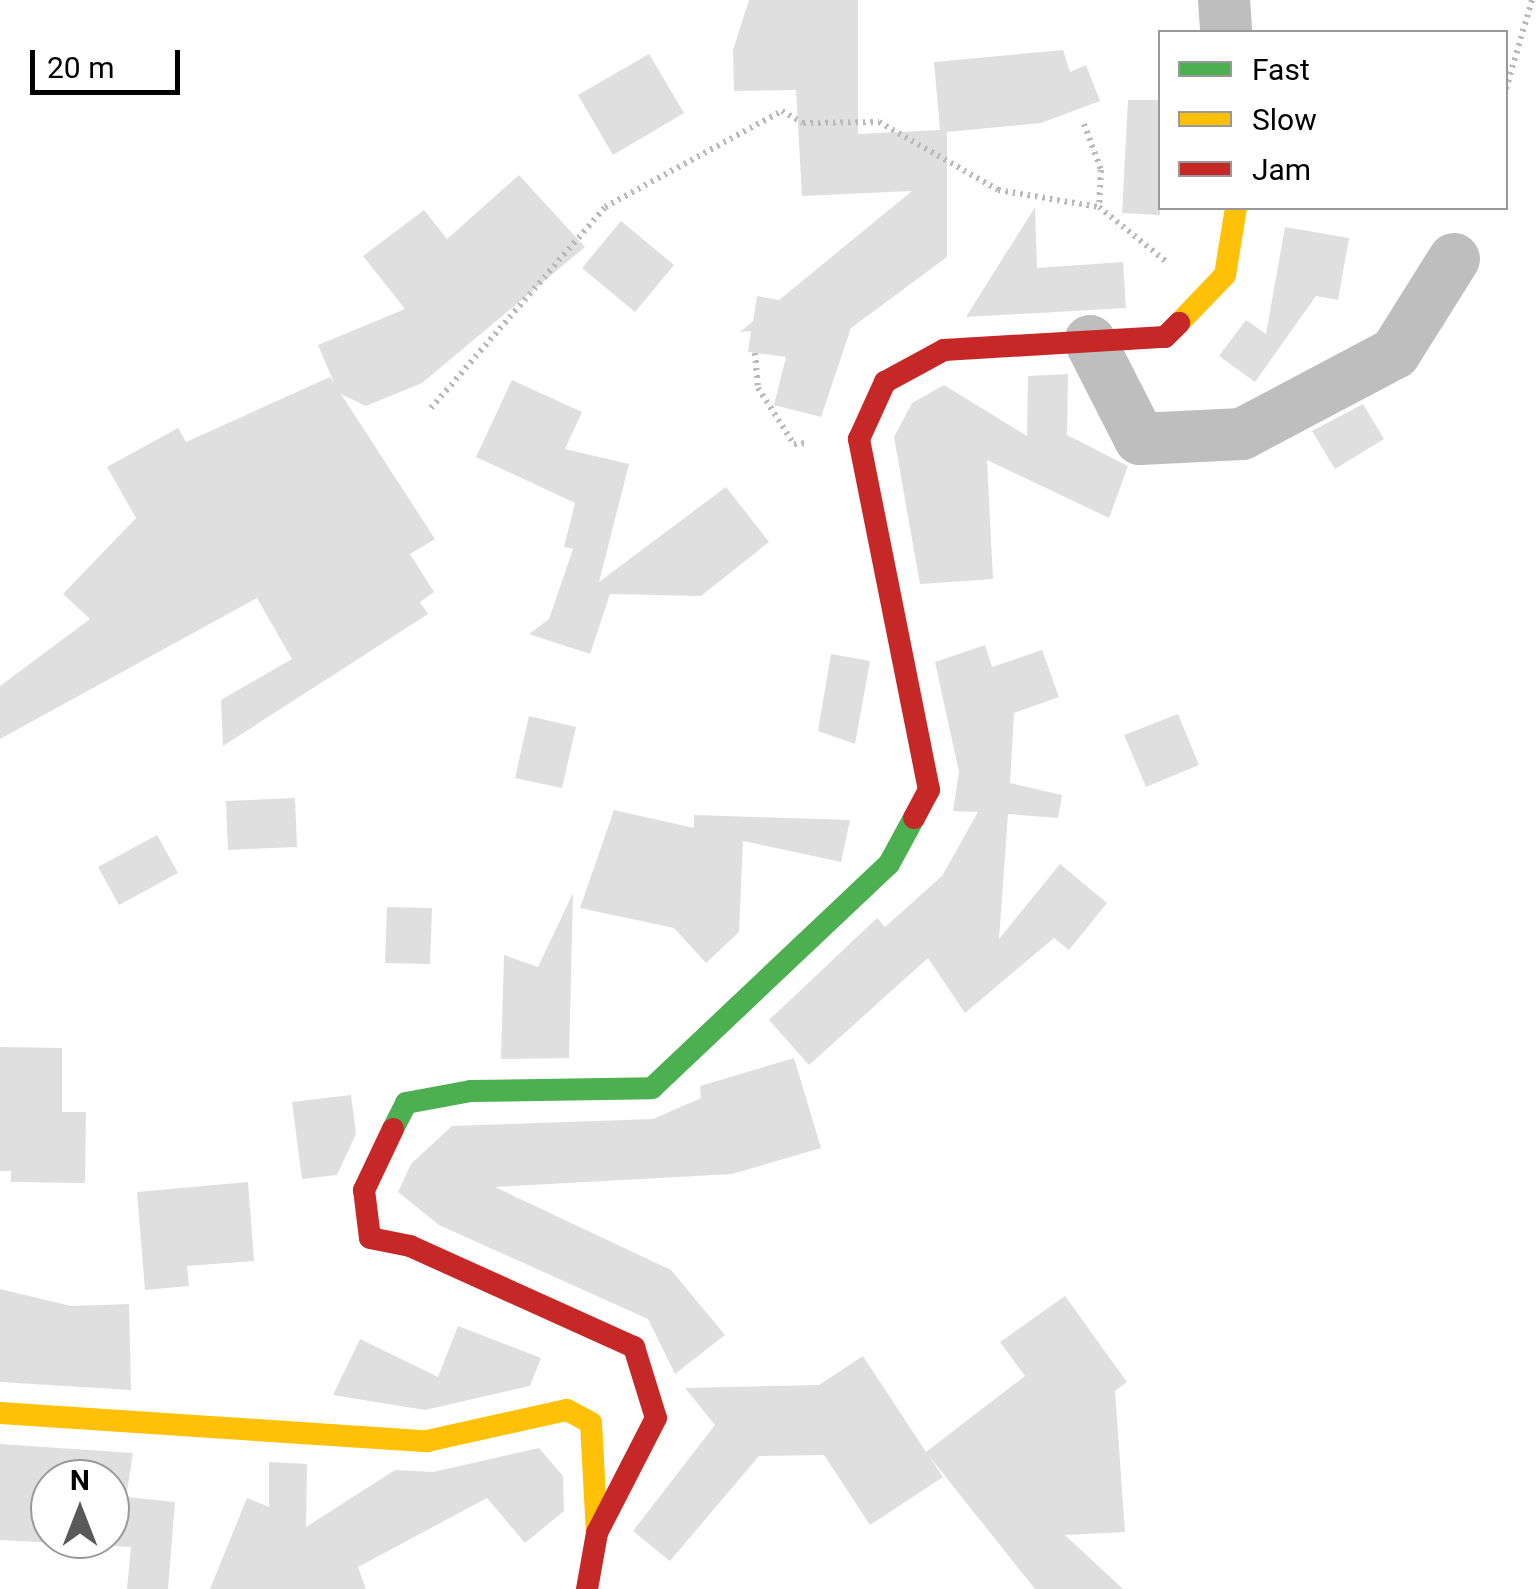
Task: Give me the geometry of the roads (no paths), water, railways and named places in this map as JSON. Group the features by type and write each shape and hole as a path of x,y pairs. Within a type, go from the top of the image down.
{"street":[{"path":"1224,0 1226,30"},
{"path":"597,1533 656,1418 634,1346 410,1246 370,1238 364,1190 406,1102 472,1091 652,1088 889,864 929,790 859,440 885,382 944,350 1165,337 1225,275 1236,210"},
{"path":"1090,341 1140,440 1242,434 1395,353 1454,259"},
{"path":"0,1413 428,1441 567,1410 591,1423 597,1533 587,1589"}]}
